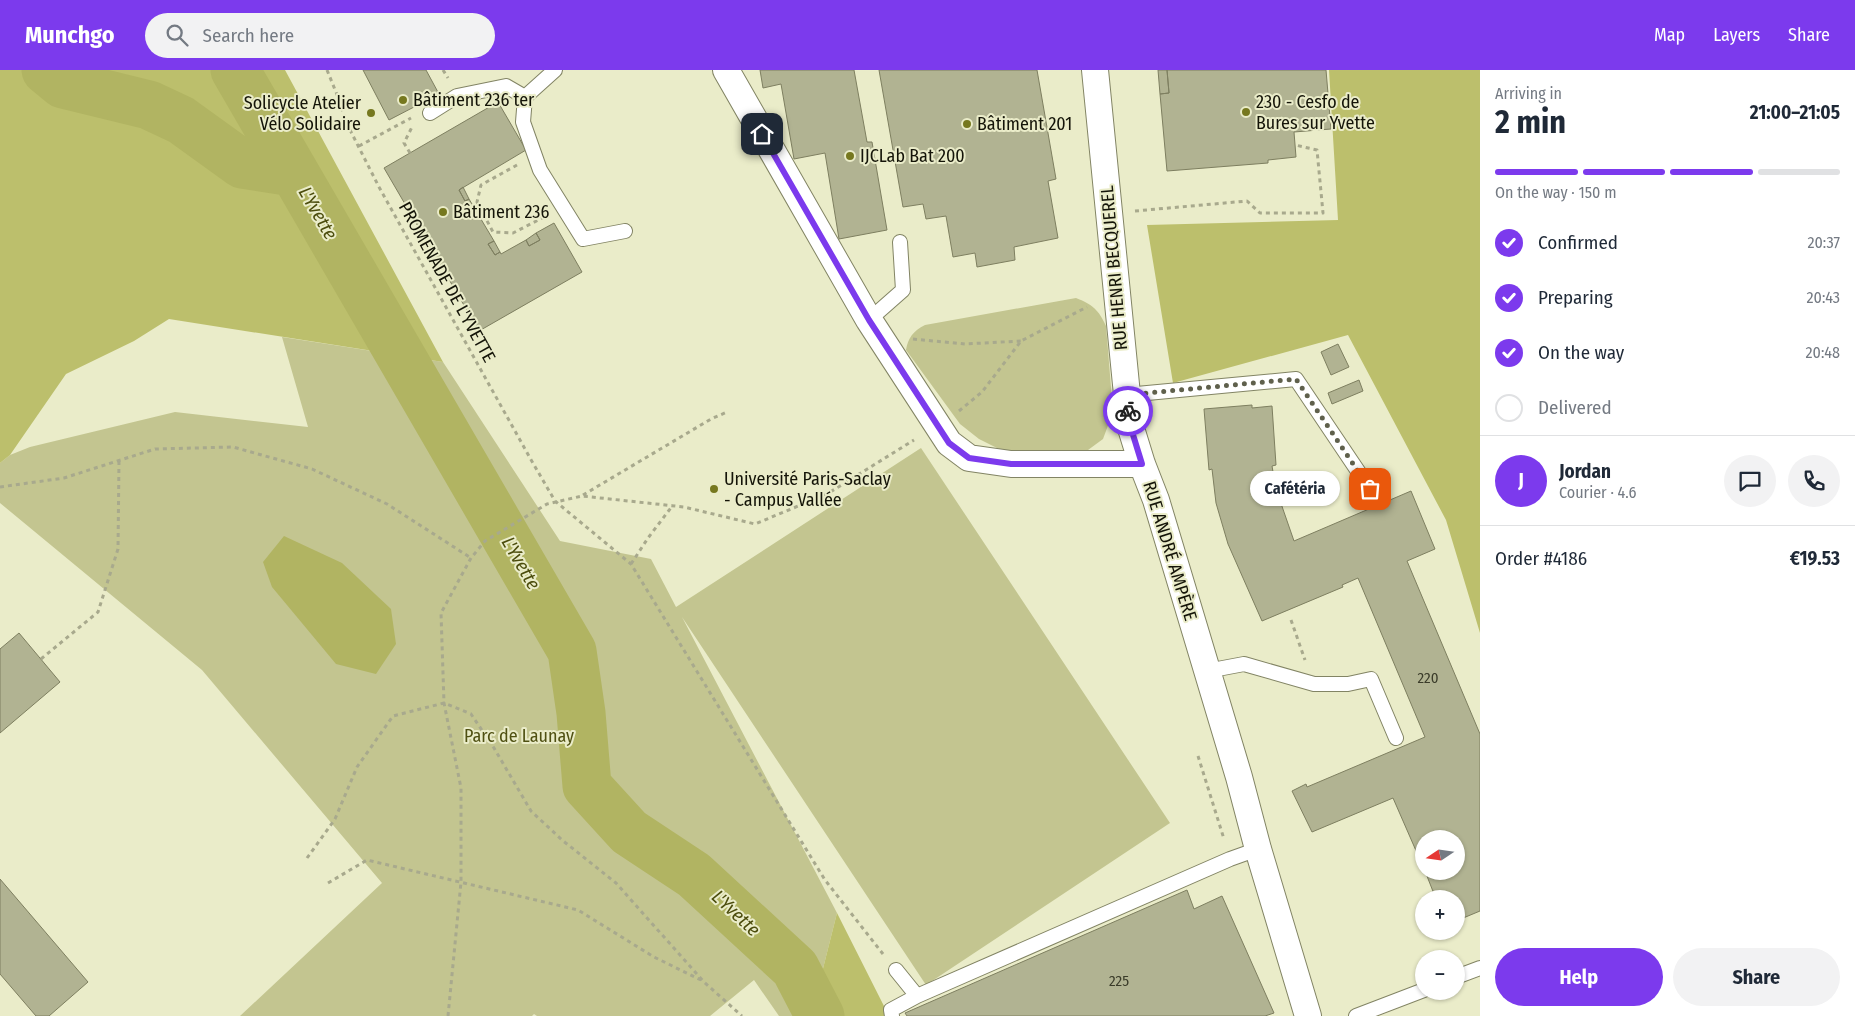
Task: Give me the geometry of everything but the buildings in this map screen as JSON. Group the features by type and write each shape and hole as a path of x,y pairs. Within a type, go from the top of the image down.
{"street":[{"name":"RUE ANDRÉ AMPÈRE","path":"726,70 869,320 947,420 949,443 969,458 1011,464 1142,464 1156,500 1308,1016"},
{"name":"RUE HENRI BECQUEREL","path":"1095,70 1126,395 1130,425 1142,464"}],"lane":[{"path":"555,70 526,97 523,122 540,170 583,239 625,231"},
{"path":"424,114 457,96 506,86 526,97"},
{"path":"869,320 903,290 900,242"},
{"path":"1126,395 1296,379 1370,489"},
{"path":"1207,670 1244,664 1314,684 1348,684 1371,679 1396,738"},
{"path":"892,1016 890,1010 917,996 1230,859 1258,849"},
{"path":"1465,974 1480,968"},
{"path":"896,970 917,996"},
{"path":"1356,1016 1415,993"}],"path":[{"name":"PROMENADE DE L'YVETTE","path":"326,70 338,96 346,122 358,146 421,263 555,501"},
{"path":"358,146 424,114"},
{"path":"410,153 404,143 415,122"},
{"path":"1135,211 1246,201 1260,213 1323,212 1318,150 1295,145"},
{"path":"520,164 482,185 477,202 493,232 513,233 548,215"},
{"path":"905,338 965,344 1021,341 1087,307"},
{"path":"448,1016 461,882 461,788 444,703 441,613 471,558 485,541 547,504 582,496 673,505 755,524 827,494 947,420 982,392 1021,341"},
{"path":"582,496 711,419 727,412"},
{"path":"0,487 64,478 155,449 233,447 312,469 387,504 471,558"},
{"path":"41,659 98,612 118,549 119,460"},
{"path":"555,501 631,564 825,880 896,970"},
{"path":"631,564 673,505"},
{"path":"1291,620 1314,684"},
{"path":"308,858 335,819 357,767 393,716 444,703 471,714 494,748 531,811 562,840 616,883 704,982 742,1016"},
{"path":"1198,756 1230,859"},
{"path":"328,883 367,860 578,910 654,957 704,982"}],"green space":[{"path":"1076,298 1094,308 1106,326 1113,412 1103,439 1088,450 1001,450 979,439 960,424 906,350 912,335 925,325"},
{"name":"Parc de Launay","path":"282,337 443,362 560,541 651,559 676,607 921,448 1170,823 926,985 682,617 837,913 811,1016 779,1016 754,980 710,1016 537,1016 534,1014 532,1016 240,1016 382,883 202,670 0,503 0,463 10,455 30,447 175,412 308,427"}],"shaded area":[{"path":"0,70 285,70 443,362 169,319 134,341 66,374 10,455 0,463"},
{"path":"1329,70 1480,70 1480,633 1446,520 1348,335 1173,383 1147,225 1338,220"},
{"path":"284,536 342,563 391,609 396,644 376,674 336,664 272,587 263,562"},
{"path":"837,913 889,1016 811,1016"}],"waterway":[{"path":"46,70 63,84 149,105 181,120 242,164 293,172"},
{"name":"L'Yvette","path":"235,70 572,651 581,713 587,786 629,832 694,875 795,968 820,1016"}],"way so far":[{"path":"1128,411 1126,395 1296,379 1370,489"}],"place":[{"name":"Bâtiment 236 ter","path":"403,100"},
{"name":"230 - Cesfo de Bures sur Yvette","path":"1246,112"},
{"name":"Solicycle Atelier Vélo Solidaire","path":"371,113"},
{"name":"Bâtiment 201","path":"967,124"},
{"name":"IJCLab Bat 200","path":"850,156"},
{"name":"Bâtiment 236","path":"443,212"},
{"name":"Université Paris-Saclay - Campus Vallée","path":"714,489"},
{"name":"Cafétéria","path":"1370,489"}],"route":[{"path":"762,134 869,320 949,443 969,458 1011,464 1142,464 1130,425 1128,411"}]}
